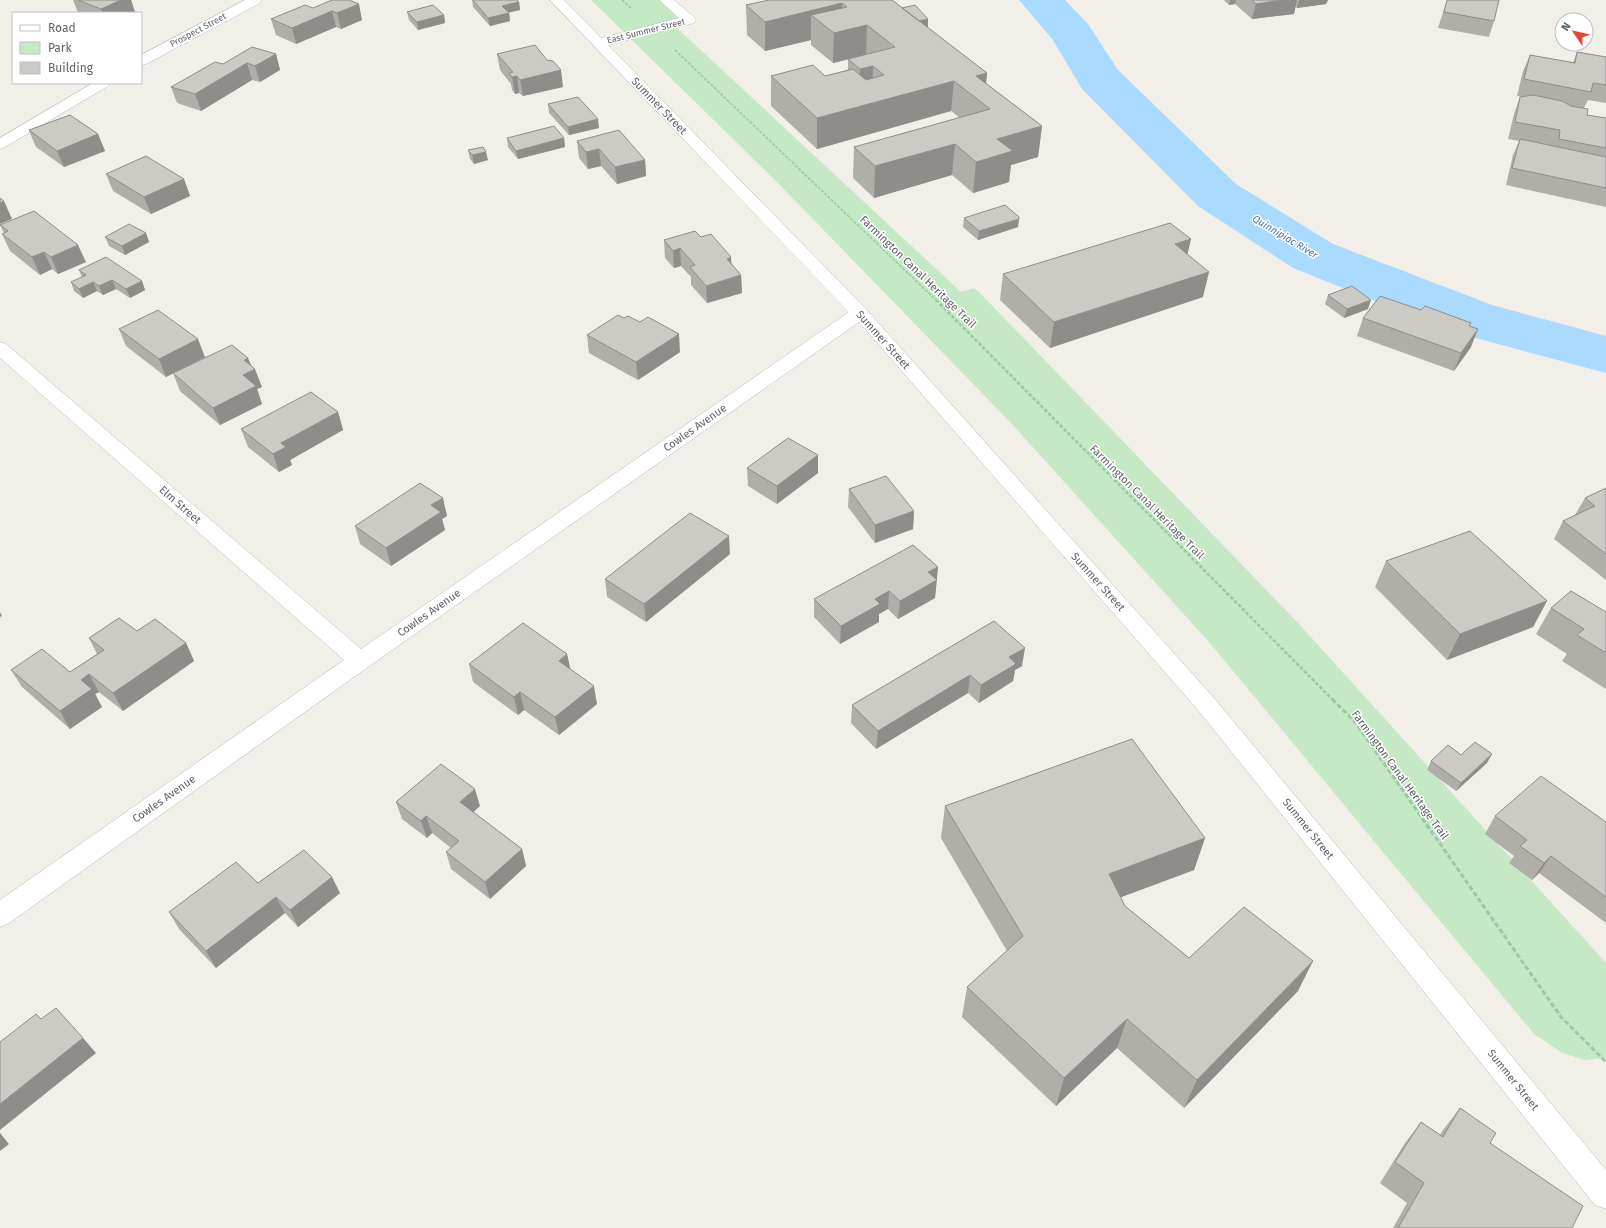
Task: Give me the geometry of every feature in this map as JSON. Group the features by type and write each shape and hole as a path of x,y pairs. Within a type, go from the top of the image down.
{"street":[{"name":"Prospect Street","path":"142,60 255,0"},
{"name":"Summer Street","path":"557,0 860,313 1206,704 1606,1194"},
{"name":"East Summer Street","path":"598,43 689,20 666,0"},
{"path":"0,144 102,84"},
{"name":"Cowles Avenue","path":"0,914 860,313"},
{"name":"Elm Street","path":"0,348 360,661"}],"path":[{"name":"Farmington Canal Heritage Trail","path":"622,0 917,280 1355,722 1561,1017 1606,1062"}],"green space":[{"path":"591,0 660,0 687,25 677,28 961,292 974,288 980,293 1299,624 1606,963 1606,1058 1584,1060 1561,1052 1534,1034 1209,642 1011,423 777,182"}],"building":[{"path":"78,0 121,0 101,9"},
{"path":"332,0 349,0 359,4 337,13 332,11 292,28 271,19 305,5 313,8"},
{"path":"473,0 517,0 519,2 502,6 509,13 488,18"},
{"path":"769,0 892,0 987,73 976,76 1042,126 997,139 1013,151 976,162 955,144 875,166 854,147 990,109 954,81 817,118 771,76 813,65 825,76 853,69 866,80 884,75 873,66 860,69 848,59 895,47 867,25 834,33 811,15 847,7 842,3 765,22 746,5"},
{"path":"1252,0 1282,0 1256,4"},
{"path":"1447,0 1499,0 1494,21 1444,12"},
{"path":"433,5 444,15 417,22 407,12"},
{"path":"915,5 928,19 919,21 902,8"},
{"path":"535,45 547,60 553,61 561,70 520,80 517,76 512,77 509,73 513,72 497,54"},
{"path":"252,47 276,54 255,66 247,63 195,94 171,87 215,62 223,64"},
{"path":"1577,52 1606,57 1606,85 1593,83 1591,92 1524,79 1530,55 1575,63"},
{"path":"1533,95 1562,101 1571,106 1588,109 1587,115 1606,118 1606,148 1559,139 1560,130 1515,122 1520,97"},
{"path":"578,97 598,119 568,127 548,104"},
{"path":"70,115 98,134 57,151 29,130"},
{"path":"554,126 564,138 516,151 507,138"},
{"path":"619,130 645,160 615,167 599,149 586,152 577,141"},
{"path":"1520,139 1606,157 1606,188 1512,168"},
{"path":"483,147 486,152 472,155 468,150"},
{"path":"146,156 184,179 144,197 106,174"},
{"path":"1005,205 1019,217 1019,219 979,231 964,218"},
{"path":"34,211 78,245 51,257 44,252 32,257 2,234 8,231 0,225"},
{"path":"1170,223 1191,239 1175,244 1209,272 1054,322 1003,274"},
{"path":"129,224 146,233 122,246 105,237"},
{"path":"695,231 701,237 711,234 731,257 727,259 741,275 706,286 690,267 695,265 680,248 673,251 664,240"},
{"path":"106,257 142,281 126,289 112,280 99,286 93,282 79,289 71,282 86,275 79,270"},
{"path":"1352,286 1371,300 1347,309 1328,295"},
{"path":"1380,296 1421,310 1425,306 1471,323 1469,326 1478,329 1461,353 1363,318"},
{"path":"158,310 198,339 159,359 119,329"},
{"path":"618,315 624,318 628,316 640,322 648,317 679,334 636,362 587,335"},
{"path":"232,345 248,358 244,360 255,369 243,375 256,386 213,408 173,373"},
{"path":"311,392 338,412 281,443 286,447 273,454 241,429"},
{"path":"788,438 818,455 777,486 747,468"},
{"path":"886,476 914,511 875,525 849,489"},
{"path":"420,483 443,498 431,505 441,512 386,548 355,526"},
{"path":"1606,488 1606,554 1563,521 1595,506 1585,498"},
{"path":"690,513 729,536 644,604 605,579"},
{"path":"1470,531 1547,601 1460,634 1386,561"},
{"path":"913,545 938,567 928,572 937,580 900,601 889,591 875,599 880,604 841,626 814,599"},
{"path":"1571,591 1606,612 1606,653 1577,635 1584,629 1551,608"},
{"path":"119,618 137,631 155,619 186,643 113,693 89,674 81,680 92,689 60,711 11,670 42,649 70,672 104,650 89,638"},
{"path":"994,621 1025,648 1009,657 1016,664 981,685 970,675 878,731 852,705"},
{"path":"523,623 567,654 559,661 594,686 555,717 520,692 514,697 469,664"},
{"path":"1132,739 1205,838 1109,874 1125,906 1189,958 1244,907 1313,961 1197,1080 1127,1019 1064,1078 967,987 1023,936 945,806"},
{"path":"1475,742 1492,754 1461,783 1431,761 1448,745 1461,755"},
{"path":"441,764 475,789 460,802 522,849 485,882 446,852 459,841 426,816 421,821 396,802"},
{"path":"1541,776 1606,822 1606,897 1551,856 1544,863 1520,846 1527,840 1495,816"},
{"path":"304,850 332,877 290,910 276,897 206,951 169,912 236,862 258,883"},
{"path":"56,1008 83,1038 0,1104 0,1042 36,1014 41,1019"},
{"path":"1460,1108 1496,1133 1490,1143 1583,1206 1572,1228 1398,1228 1424,1183 1395,1162 1421,1122 1443,1137"}],"waterway":[{"name":"Quinnipiac River","path":"1041,0 1072,34 1099,79 1217,195 1313,256 1471,318 1606,355"}]}
